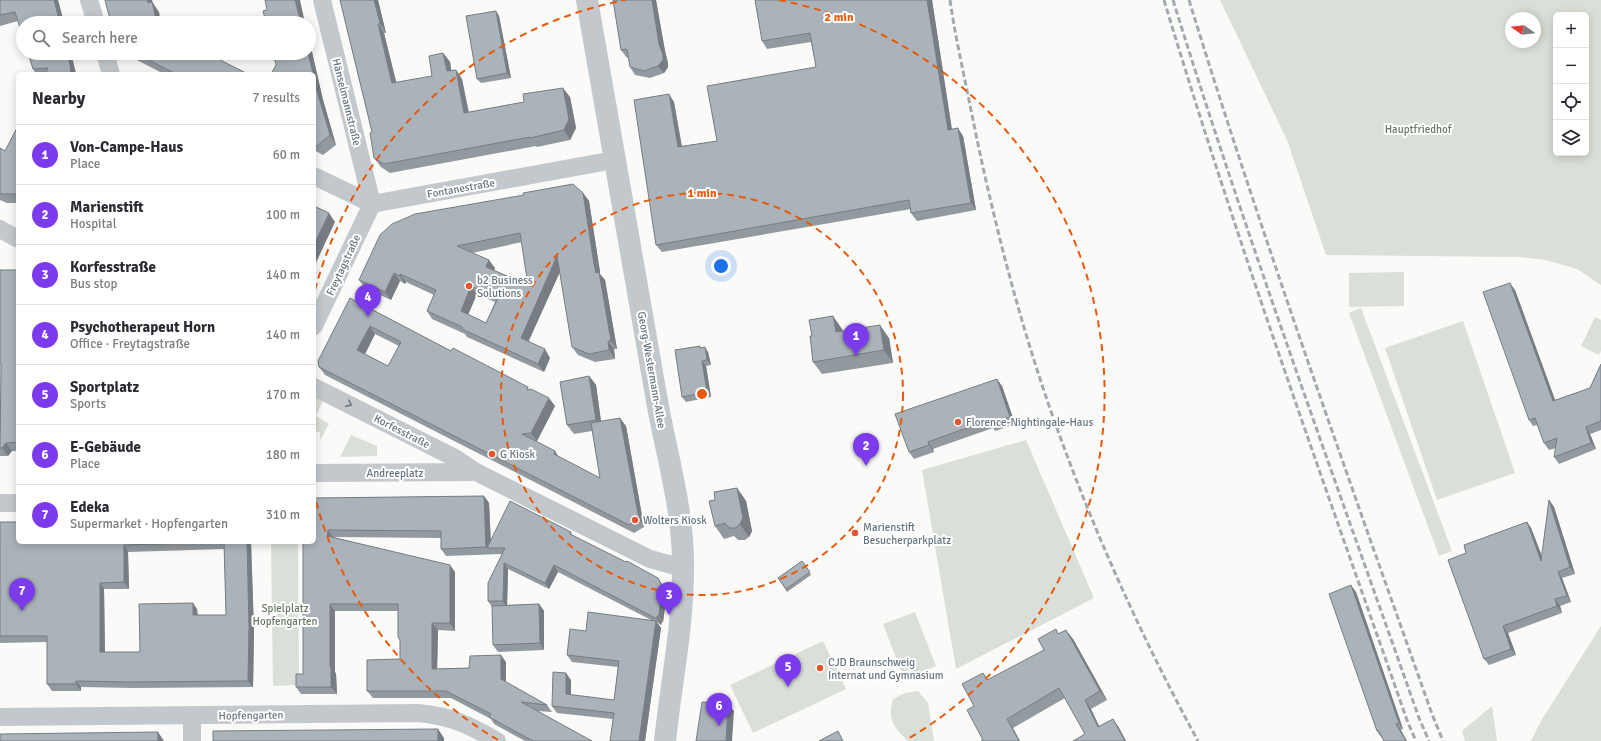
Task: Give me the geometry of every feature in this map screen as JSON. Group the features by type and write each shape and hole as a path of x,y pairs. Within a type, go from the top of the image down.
{"street":[{"path":"89,0 94,16"},
{"name":"Hänselmannstraße","path":"322,0 372,204"},
{"name":"Georg-Westermann-Allee","path":"587,0 658,406 678,504 683,568 681,609 665,741"},
{"path":"107,60 110,72"},
{"name":"Fontanestraße","path":"372,204 614,160"},
{"path":"316,177 372,204"},
{"name":"Freytagstraße","path":"316,322 372,204"},
{"path":"0,230 16,238"},
{"name":"Korfesstraße","path":"316,388 455,458 476,472 650,559 683,568"},
{"name":"Andreeplatz","path":"316,473 476,472"},
{"path":"0,503 16,503"},
{"name":"Hopfengarten","path":"0,718 418,713 452,719 472,727 497,741"},
{"path":"192,716 192,741"}],"green space":[{"name":"Hauptfriedhof","path":"1220,0 1601,0 1601,285 1577,269 1546,260 1519,257 1326,255 1287,140"},
{"path":"1404,272 1404,306 1349,307 1349,273"},
{"path":"1361,308 1452,551 1439,556 1349,313"},
{"path":"1595,317 1601,320 1601,351 1599,355 1581,346"},
{"path":"1463,321 1515,473 1437,500 1385,348"},
{"path":"316,392 325,397 316,416"},
{"path":"316,416 329,424 320,440 320,432 316,432"},
{"path":"351,435 377,446 377,456 340,457"},
{"path":"1026,440 1094,598 956,669 922,470"},
{"name":"Spielplatz Hopfengarten","path":"271,544 298,544 299,685 273,686"},
{"path":"915,612 936,666 904,679 883,624"},
{"path":"1601,626 1601,741 1531,741 1541,721"},
{"path":"823,641 846,689 753,733 730,685"},
{"path":"918,691 928,703 934,741 908,741 899,732 891,718 891,706 893,699 905,693"},
{"path":"1492,706 1497,741 1465,741 1462,731"}],"building":[{"path":"0,0 54,0 58,16 16,16 15,12 0,15"},
{"path":"105,0 147,0 148,3 152,2 155,16 109,16"},
{"path":"265,0 295,0 299,16 264,16 263,11 267,10"},
{"path":"340,0 374,0 392,83 432,76 429,56 443,53 447,71 456,70 464,113 524,102 523,94 563,88 569,119 564,130 530,138 384,164 374,158 370,133 372,132"},
{"path":"613,0 652,0 659,44 663,55 663,60 658,66 644,71 630,67 627,49 621,50"},
{"path":"755,0 927,0 948,130 958,128 971,203 911,213 909,200 656,245 634,100 669,94 678,147 717,141 707,86 816,67 810,33 762,41"},
{"path":"496,11 507,73 477,79 466,16"},
{"path":"30,60 69,60 71,72 46,72 48,68 33,69"},
{"path":"149,60 220,60 244,72 172,72"},
{"path":"275,60 310,60 313,72 272,72 276,65"},
{"path":"316,87 330,135 316,145"},
{"path":"16,130 16,194 0,193 0,148 5,151"},
{"path":"573,184 583,193 594,264 596,273 599,272 611,341 608,341 609,350 589,354 572,347 557,256 521,338 545,349 538,364 427,311 436,290 400,274 400,276 394,273 385,292 359,280 380,235 392,224 415,214 524,195 523,193","holes":["520,233 528,285 486,267 489,260 457,246","471,286 498,298 486,323 461,311"]},
{"path":"316,207 329,213 316,241"},
{"path":"0,270 16,270 16,442 6,443 2,448 0,448"},
{"path":"1510,283 1553,401 1590,388 1601,364 1601,421 1586,427 1591,443 1554,457 1557,438 1544,443 1535,418 1529,420 1483,292"},
{"path":"350,298 451,351 453,348 528,387 527,390 531,389 549,398 531,433 522,434 555,451 554,454 600,478 591,423 620,418 639,519 629,525 319,367 318,361","holes":["370,326 401,342 388,366 357,350"]},
{"path":"833,316 836,332 880,325 884,350 813,362 810,336 812,336 809,320"},
{"path":"700,346 700,348 705,347 707,360 702,361 707,392 682,397 675,350"},
{"path":"589,376 596,420 567,425 560,382"},
{"name":"Florence-Nightingale-Haus","path":"997,379 1010,417 990,424 989,421 958,431 928,442 929,445 909,452 895,414"},
{"path":"737,488 743,518 740,524 736,528 729,528 725,523 715,526 709,501 715,500 714,492"},
{"path":"484,496 486,547 441,549 441,531 328,530 327,536 450,565 450,623 432,623 432,669 469,668 470,656 501,655 501,679 547,705 521,702 592,741 533,741 489,717 491,714 446,691 367,691 367,660 400,659 398,604 330,604 331,687 296,687 296,674 303,674 303,544 316,544 316,498"},
{"path":"1549,500 1570,567 1558,572 1567,596 1555,599 1557,606 1503,626 1511,649 1484,659 1448,560 1466,553 1464,545 1527,522 1541,561"},
{"path":"510,501 571,532 570,534 626,562 627,561 658,578 662,586 659,616 657,616 657,619 554,565 545,583 504,563 503,601 488,601 488,583 505,548 487,548"},
{"path":"0,522 16,522 16,544 157,544 124,545 124,582 100,583 100,652 140,652 139,604 193,603 193,615 226,615 224,544 247,544 249,626 248,681 76,681 76,684 47,684 47,636 0,636"},
{"path":"802,561 810,572 786,589 778,578"},
{"path":"1351,585 1399,723 1396,724 1406,741 1384,741 1378,730 1377,731 1329,594"},
{"path":"539,604 540,643 493,645 492,606"},
{"path":"588,612 656,621 639,741 610,741 614,713 552,706 553,672 566,673 566,694 614,700 619,661 567,655 570,629 586,631"},
{"path":"1056,629 1058,634 1066,630 1100,691 1085,700 1098,727 1113,719 1125,741 1073,741 1085,734 1059,688 1007,719 1019,741 981,741 983,740 967,710 974,706 962,684 983,673 987,680 1044,650 1038,639"},
{"path":"702,702 728,704 726,741 696,741"},
{"path":"438,729 438,741 213,741 213,731"},
{"path":"838,731 843,741 819,741"},
{"path":"158,732 158,741 0,741 0,734"}],"railway":[{"path":"950,0 977,141 994,213 1022,321 1044,391 1077,481 1133,613 1198,741"},
{"path":"1164,0 1251,272 1313,453 1408,723 1416,741"},
{"path":"1173,0 1231,181 1262,271 1419,718 1429,741"},
{"path":"1189,0 1276,269 1369,536 1443,741"}],"place":[{"name":"b2 Business Solutions","path":"469,286"},
{"name":"Psychotherapeut Horn","path":"368,317"},
{"name":"Von-Campe-Haus","path":"856,356"},
{"name":"Florence-Nightingale-Haus","path":"958,422"},
{"name":"G Kiosk","path":"492,454"},
{"name":"Marienstift","path":"866,466"},
{"name":"Wolters Kiosk","path":"635,520"},
{"name":"Marienstift Besucherparkplatz","path":"855,533"},
{"name":"Edeka","path":"22,611"},
{"name":"Korfesstraße","path":"669,615"},
{"name":"CJD Braunschweig Internat und Gymnasium","path":"820,668"},
{"name":"Sportplatz","path":"788,687"},
{"name":"E-Gebäude","path":"719,726"}]}
